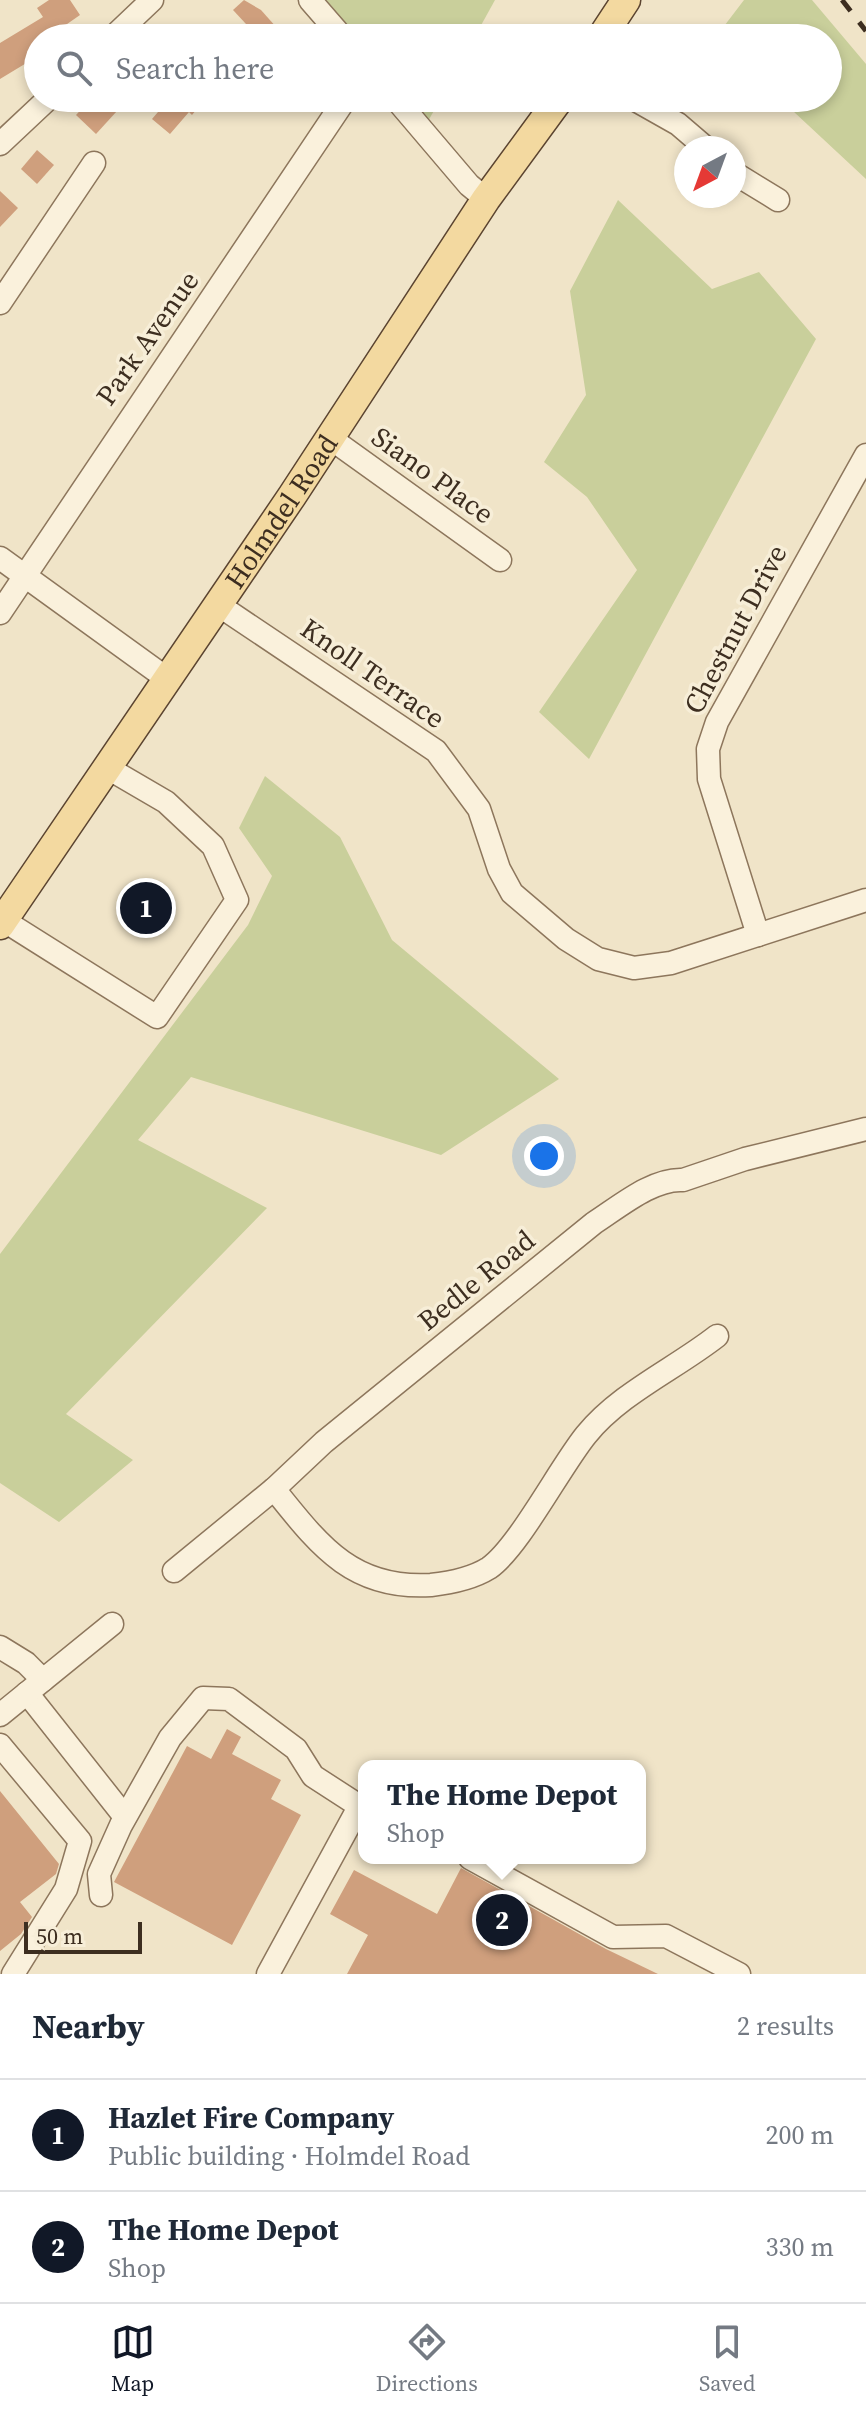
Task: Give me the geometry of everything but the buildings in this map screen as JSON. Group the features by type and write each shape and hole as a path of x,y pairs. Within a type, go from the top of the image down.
{"main road":[{"path":"610,24 626,0"},
{"name":"Holmdel Road","path":"2,922 330,438 486,199 550,112"}],"street":[{"path":"127,24 152,0"},
{"path":"310,0 331,24"},
{"path":"0,144 34,112"},
{"name":"Park Avenue","path":"0,613 337,112"},
{"path":"408,112 486,199"},
{"path":"657,112 692,136"},
{"path":"0,303 94,163"},
{"path":"746,180 778,200"},
{"name":"Siano Place","path":"330,438 500,560"},
{"name":"Chestnut Drive","path":"758,935 711,791 708,749 717,722 866,455"},
{"path":"0,558 166,678"},
{"name":"Knoll Terrace","path":"217,604 436,751 479,809 499,869 512,893 584,951 616,965 651,967 866,900"},
{"path":"2,922 157,1017 237,900 213,846 166,802 106,767"},
{"name":"Bedle Road","path":"174,1571 274,1489 324,1442 594,1223 628,1200 674,1179 683,1180 745,1159 866,1129"},
{"path":"274,1489 321,1547 359,1574 400,1587 448,1583 489,1567 512,1542 587,1433 622,1402 717,1336"},
{"path":"0,1715 112,1624"},
{"path":"0,1647 26,1663 35,1687 125,1817"},
{"path":"101,1895 99,1874 125,1817 170,1738 203,1698 229,1699 296,1749 313,1776 358,1806"},
{"path":"3,1755 80,1841 66,1889 13,1974"},
{"path":"268,1974 358,1813"},
{"path":"481,1864 613,1937 666,1936 739,1974"}],"green space":[{"path":"310,0 495,0 482,24 331,24"},
{"path":"744,0 812,0 832,24 726,24"},
{"path":"842,36 866,64 866,179 794,112 842,112"},
{"path":"405,112 433,112 422,132"},
{"path":"618,200 712,289 759,272 816,339 589,759 539,712 637,570 587,497 544,462 586,395 570,291"},
{"path":"265,776 340,837 392,940 559,1079 441,1155 191,1077 138,1140 267,1208 66,1414 133,1460 59,1522 0,1483 0,1254 248,925 272,876 239,828"}],"railway":[{"path":"842,0 866,31"}],"place":[{"name":"Hazlet Fire Company","path":"146,908"},
{"name":"The Home Depot","path":"502,1920"}]}
